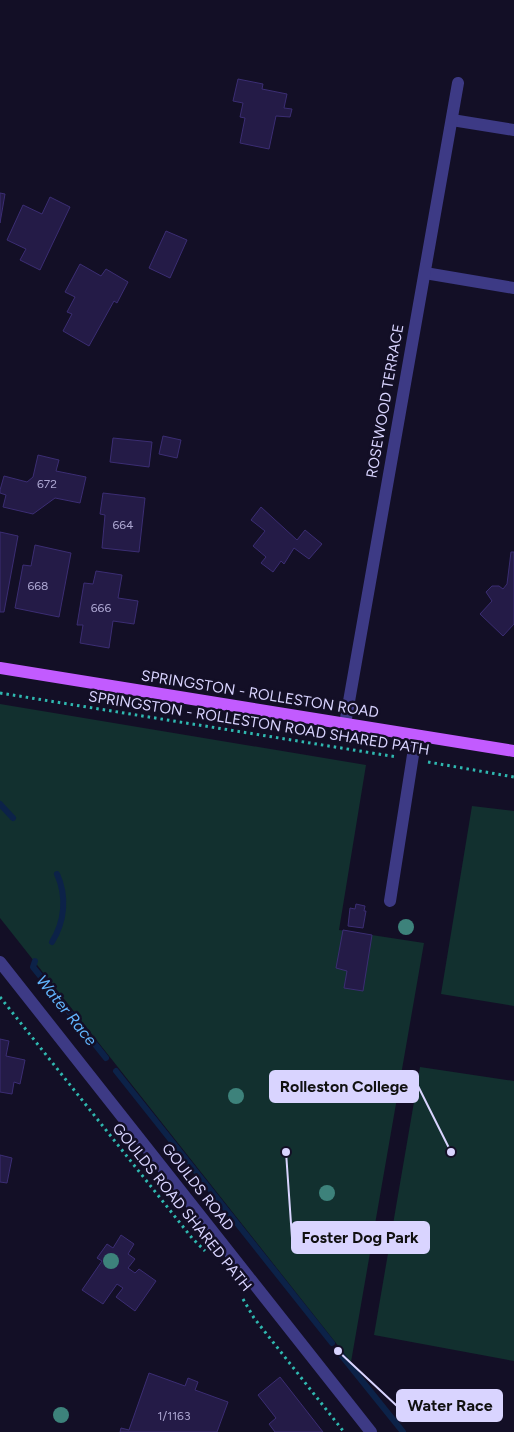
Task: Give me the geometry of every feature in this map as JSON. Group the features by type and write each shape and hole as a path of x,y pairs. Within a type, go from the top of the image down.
{"main road":[{"name":"SPRINGSTON - ROLLESTON ROAD","path":"0,668 514,751"}],"street":[{"name":"ROSEWOOD TERRACE","path":"345,724 458,83"},
{"path":"452,120 514,130"},
{"path":"425,273 514,288"},
{"path":"390,901 416,736"},
{"name":"GOULDS ROAD","path":"0,962 372,1432"}],"path":[{"name":"SPRINGSTON - ROLLESTON ROAD SHARED PATH","path":"0,693 514,777"},
{"name":"GOULDS ROAD SHARED PATH","path":"0,997 192,1238 210,1256"},
{"name":"GOULDS ROAD SHARED PATH","path":"240,1294 254,1318 344,1432"}],"green space":[{"path":"0,704 366,765 339,930 424,943 351,1362 0,918"},
{"path":"472,806 514,811 514,1006 441,994"},
{"path":"420,1067 514,1081 514,1361 374,1335"}],"building":[{"path":"238,79 263,84 262,89 287,94 284,108 292,109 290,117 276,116 269,149 240,143 245,118 240,117 243,103 233,101"},
{"path":"0,193 5,194 0,223"},
{"path":"50,197 70,207 40,270 20,260 26,249 7,240 23,205 42,214"},
{"path":"166,231 187,240 170,278 149,268"},
{"path":"80,264 101,276 106,269 128,282 117,303 114,301 89,346 63,331 72,314 67,312 75,297 65,292"},
{"path":"163,436 181,440 177,458 159,454"},
{"path":"113,438 152,442 149,467 110,462"},
{"path":"38,455 59,460 56,471 86,477 80,503 55,498 33,514 3,507 6,495 0,493 0,490 4,476 27,482 33,477"},
{"path":"103,493 145,498 139,552 102,548 105,515 100,514"},
{"path":"261,507 297,540 305,530 322,544 309,559 294,548 284,564 281,561 273,572 261,563 266,557 253,546 265,531 251,520"},
{"path":"0,532 18,536 4,612 0,612"},
{"path":"35,545 71,553 59,617 15,608 23,565 31,566"},
{"path":"511,552 514,552 514,624 503,636 480,614 492,601 486,592 492,586 499,586 503,589 507,584"},
{"path":"96,571 122,575 118,598 138,601 134,624 113,621 109,648 80,643 83,625 77,625 84,583 93,584"},
{"path":"356,904 365,906 363,928 348,926 350,908 355,909"},
{"path":"343,930 372,935 363,991 344,988 347,971 336,968"},
{"path":"0,1039 9,1041 6,1056 25,1060 20,1084 14,1082 12,1094 0,1092"},
{"path":"0,1155 12,1158 7,1183 0,1182"},
{"path":"121,1235 134,1244 128,1254 135,1259 128,1268 135,1273 139,1269 156,1281 135,1311 116,1297 123,1288 117,1284 103,1304 82,1290 102,1261 97,1258 107,1244 113,1248"},
{"path":"149,1373 185,1386 188,1378 198,1382 195,1390 228,1402 217,1432 120,1432 121,1428 129,1430"},
{"path":"280,1377 323,1432 275,1432 269,1424 276,1418 258,1395"}],"waterway":[{"name":"Water Race","path":"0,804 13,818"},
{"name":"Water Race","path":"52,942 60,926 63,908 62,891 57,874"},
{"name":"Water Race","path":"35,961 33,967 106,1058"},
{"name":"Water Race","path":"116,1071 332,1343"},
{"name":"Water Race","path":"338,1351 403,1432"}],"place":[{"name":"Foster Dog Park","path":"286,1152"},
{"name":"Rolleston College","path":"451,1152"},
{"name":"Water Race","path":"338,1351"}]}
